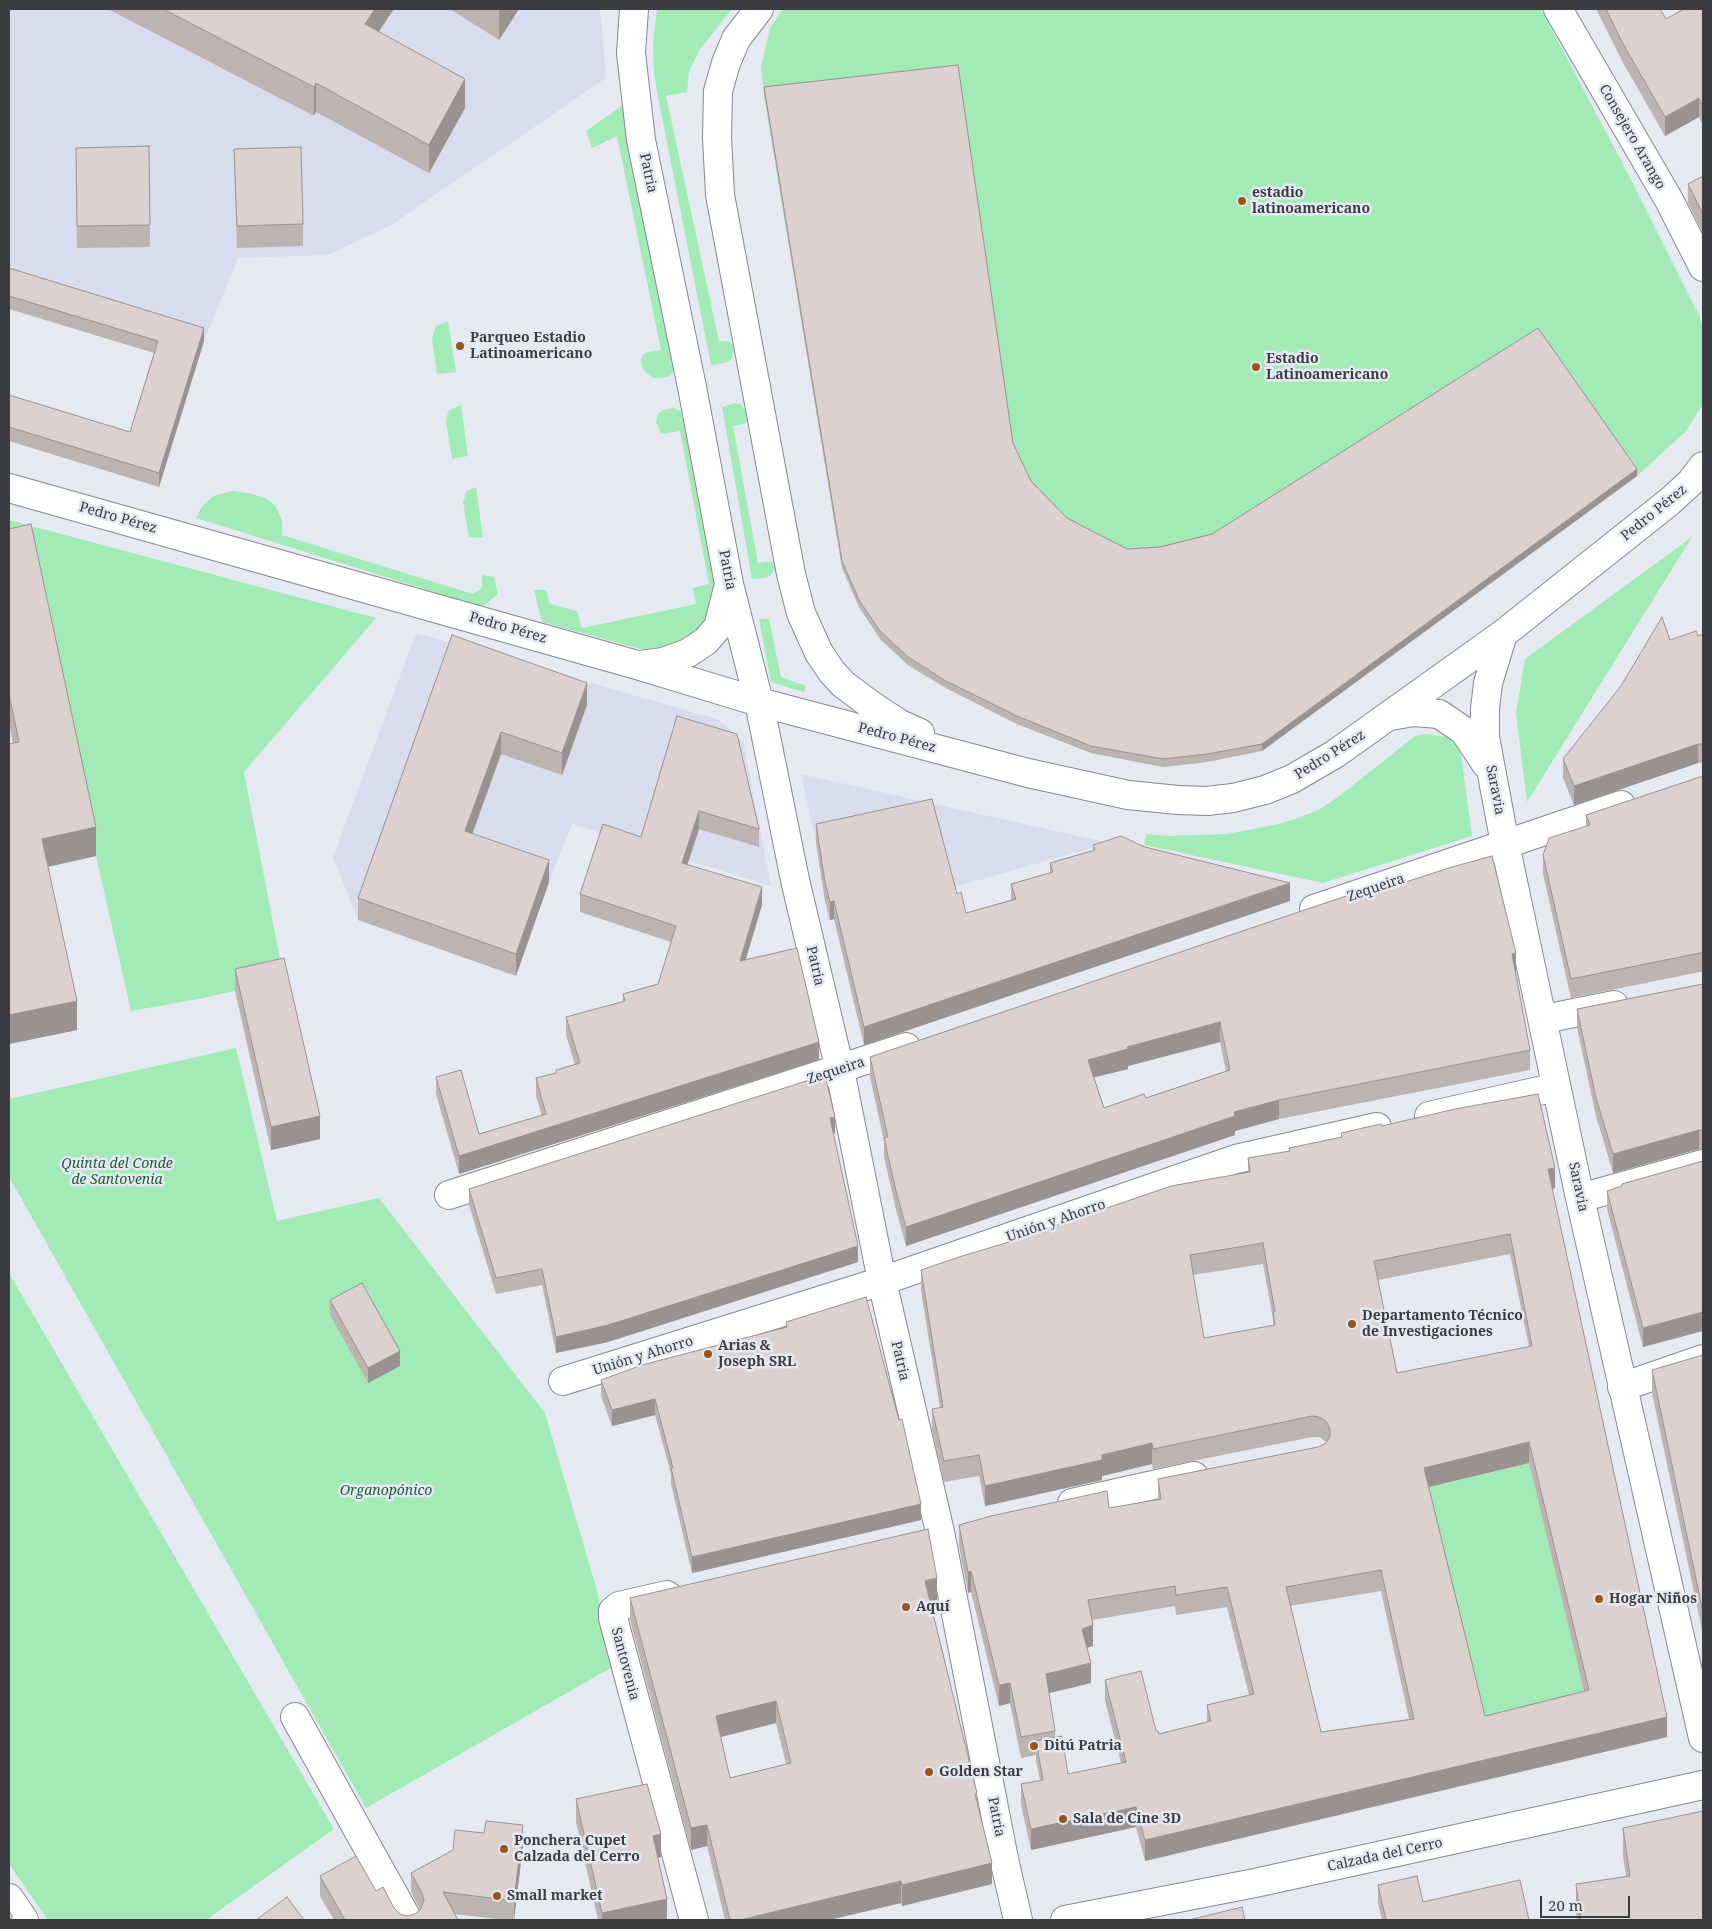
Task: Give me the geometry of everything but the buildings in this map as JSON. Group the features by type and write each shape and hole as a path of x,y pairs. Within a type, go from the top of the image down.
{"street":[{"name":"Patria","path":"634,9 631,53 641,140 692,387 729,584 759,702 795,880 840,1070 930,1534 1018,1920"},
{"path":"759,9 736,39 726,63 718,91 717,137 720,195 791,574 802,613 833,691 832,701 825,710 808,714"},
{"name":"Consejero Arango","path":"1558,9 1669,200 1703,267"},
{"name":"Pedro Pérez","path":"9,488 637,665 759,702 1075,785 1128,795 1207,801 1233,798 1265,790 1292,780 1315,767 1389,717 1503,634 1669,502 1691,482 1703,466"},
{"path":"637,665 672,659 688,653 706,641 718,627 729,584"},
{"name":"Saravia","path":"1503,634 1494,658 1485,709 1485,737 1505,844 1544,1019 1556,1087 1580,1198 1703,1738"},
{"path":"819,652 832,672 843,684 864,701 900,724 969,757"},
{"path":"1389,717 1414,712 1439,714 1464,731 1492,774"},
{"name":"Zequeira","path":"1290,917 1647,797"},
{"path":"1544,1019 1638,1000"},
{"name":"Zequeira","path":"449,1194 840,1070 934,1038"},
{"name":"Unión y Ahorro","path":"563,1381 882,1281 1236,1159 1556,1087"},
{"path":"1580,1198 1703,1164"},
{"path":"1622,1387 1703,1359"},
{"path":"1044,1509 1222,1471"},
{"path":"930,1534 968,1526"},
{"name":"Santovenia","path":"687,1590 619,1606 613,1611 613,1618 694,1920"},
{"path":"295,1717 408,1920"},
{"name":"Calzada del Cerro","path":"1065,1920 1255,1883 1703,1784"},
{"path":"9,1898 24,1920"}],"shaded area":[{"path":"9,9 600,9 606,78 391,225 328,255 238,258 204,341 9,281"},
{"path":"416,633 717,719 743,741 771,886 572,824 549,882 516,976 358,920 333,857"},
{"path":"801,774 1109,843 828,921 816,843"}],"green space":[{"path":"657,9 732,9 700,49 689,71 687,92 666,96 719,341 728,341 734,346 733,357 728,362 719,364 711,365 658,97 654,73 653,42"},
{"name":"Estadio Latinoamericano","path":"783,9 1541,9 1636,189 1699,315 1703,330 1703,404 1686,431 1637,476 1207,762 1163,767 1091,753 1017,724 946,688 908,665 880,639 859,607 842,568 761,67 770,28"},
{"path":"626,103 676,364 673,372 668,377 653,378 643,369 641,360 647,352 661,350 617,136 592,148 586,131"},
{"path":"448,321 456,372 437,374 432,338 436,326"},
{"path":"734,403 741,404 747,413 748,420 744,424 733,426 758,563 775,561 775,569 771,575 764,578 752,579 722,407"},
{"path":"461,405 468,456 452,459 446,422 447,416 449,410"},
{"path":"673,408 680,411 686,418 717,582 703,627 681,645 648,651 542,622 534,590 546,590 550,604 577,611 582,628 696,604 693,588 709,584 680,431 661,434 656,422 658,414 663,410"},
{"path":"476,487 483,538 469,537 463,502 467,491"},
{"path":"232,491 249,493 267,499 275,505 282,520 282,535 473,594 482,588 482,575 494,577 498,594 485,605 479,606 196,518 203,505 214,496"},
{"path":"9,520 376,618 244,772 284,980 198,999 131,1011 96,856 9,558"},
{"path":"1692,537 1527,802 1516,713 1525,659"},
{"path":"759,619 769,619 781,677 806,686 804,692 771,682"},
{"path":"1426,734 1447,737 1458,748 1461,755 1472,836 1323,883 1144,845 1146,834 1167,836 1227,834 1279,824 1301,817 1320,809 1338,797 1415,736"},
{"name":"Organopónico","path":"236,1048 277,1221 379,1198 545,1413 596,1587 614,1666 366,1808 9,1177 9,1099"},
{"path":"9,1273 334,1829 206,1920 48,1920 9,1864"},
{"path":"1529,1463 1589,1711 1485,1736 1424,1488"}],"place":[{"name":"estadio latinoamericano","path":"1242,201"},
{"name":"Parqueo Estadio Latinoamericano","path":"460,346"},
{"name":"Estadio Latinoamericano","path":"1256,367"},
{"name":"Departamento Técnico de Investigaciones","path":"1352,1324"},
{"name":"Arias & Joseph SRL","path":"708,1354"},
{"name":"Hogar Niños","path":"1599,1599"},
{"name":"Aquí","path":"906,1607"},
{"name":"Ditú Patria","path":"1034,1746"},
{"name":"Golden Star","path":"929,1772"},
{"name":"Sala de Cine 3D","path":"1063,1819"},
{"name":"Ponchera Cupet Calzada del Cerro","path":"504,1849"},
{"name":"Small market","path":"497,1896"}],"park label":[{"name":"Quinta del Conde de Santovenia","path":"117,1172"}]}
